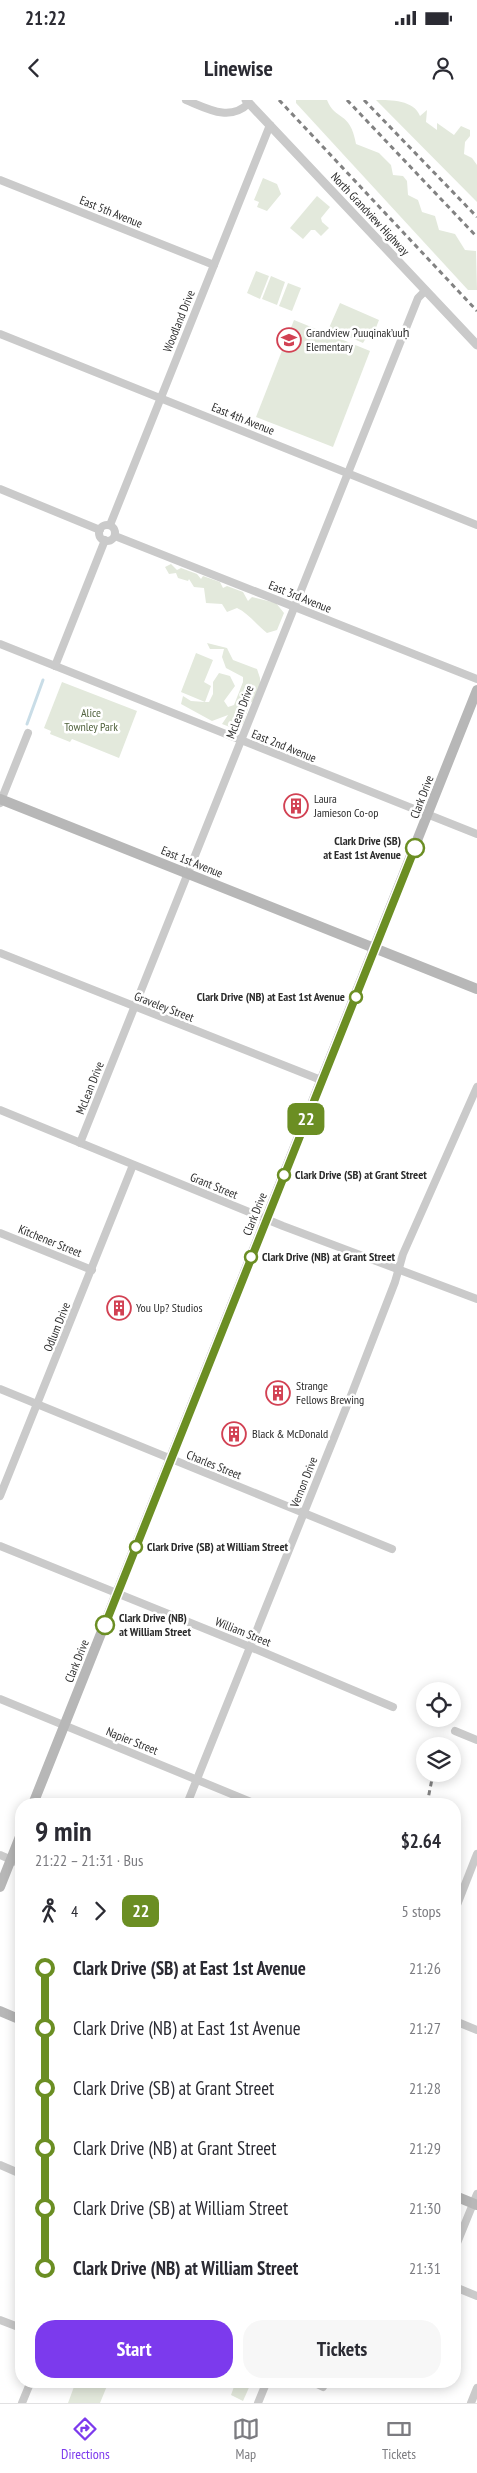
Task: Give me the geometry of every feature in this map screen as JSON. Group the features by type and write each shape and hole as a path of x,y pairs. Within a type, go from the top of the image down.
{"main road":[{"name":"Clark Drive","path":"36,1798 477,690"},
{"name":"East 1st Avenue","path":"0,800 477,989"},
{"path":"0,1887 15,1850"},
{"path":"0,2011 15,2017"},
{"path":"461,2197 476,2201"}],"street":[{"path":"186,100 220,113 235,113 248,102"},
{"name":"North Grandview Highway","path":"248,102 477,345"},
{"name":"Woodland Drive","path":"110,525 270,125"},
{"name":"East 5th Avenue","path":"0,180 214,265"},
{"name":"McLean Drive","path":"80,1143 418,298 425,291"},
{"name":"East 4th Avenue","path":"0,334 477,525"},
{"path":"0,490 100,530"},
{"path":"110,525 115,530 114,536 110,540 105,540 100,536 100,530 104,526 110,525"},
{"name":"East 3rd Avenue","path":"114,536 477,679"},
{"path":"55,666 105,540"},
{"name":"East 2nd Avenue","path":"0,644 477,834"},
{"path":"0,800 28,733"},
{"name":"Graveley Street","path":"0,953 134,1008 322,1080"},
{"name":"Vernon Drive","path":"190,1798 304,1514 412,1231 477,1087"},
{"name":"Grant Street","path":"0,1110 266,1219 477,1299"},
{"name":"Odlum Drive","path":"0,1496 134,1165"},
{"name":"Kitchener Street","path":"0,1234 92,1270"},
{"name":"Charles Street","path":"0,1389 392,1549"},
{"name":"William Street","path":"0,1546 393,1707"},
{"name":"Napier Street","path":"0,1700 241,1798"},
{"path":"455,1731 477,1740"},
{"path":"461,1895 477,1854"},
{"path":"0,1855 15,1862"},
{"path":"461,2023 477,2030"},
{"path":"0,2165 15,2171"},
{"path":"461,2235 476,2201"},
{"path":"461,2289 477,2296"},
{"path":"0,2320 15,2326"},
{"path":"22,2403 27,2388"},
{"path":"258,2403 264,2388"},
{"path":"471,2403 477,2388"}],"green space":[{"path":"296,100 327,100 330,107 350,126 356,144 379,153 391,165 393,175 403,176 407,181 408,195 418,200 422,212 435,216 439,230 455,234 465,250 476,251 477,290 468,290 296,103"},
{"path":"376,100 407,104 413,107 420,116 427,110 426,122 437,130 437,123 454,135 461,126 470,130 470,136 465,142 464,154 472,158 477,165 477,202"},
{"path":"263,178 277,184 281,194 267,211 257,207 259,202 254,200"},
{"path":"317,196 330,207 321,218 322,222 329,228 321,236 315,230 311,230 303,239 290,228"},
{"path":"256,271 269,276 260,299 247,293"},
{"path":"271,276 285,282 277,305 262,299"},
{"path":"288,283 301,288 292,311 279,306"},
{"path":"340,303 379,320 371,340 366,338 363,343 329,328"},
{"path":"294,320 370,351 333,447 256,417"},
{"path":"171,564 177,570 181,568 197,574 201,579 203,576 220,582 223,588 227,586 243,592 248,601 252,597 276,603 284,613 277,630 267,633 249,616 237,608 227,612 222,604 206,603 204,588 194,587 189,579 188,581 178,578 176,573 169,574 165,567"},
{"path":"207,643 227,648 233,660 257,669 260,678 261,697 250,703 243,724 235,729 222,724 228,715 212,721 181,704 183,696 191,701 209,702 213,694 213,682 219,673 230,676 235,686 224,701 228,707 234,705 243,682 243,677 226,668 222,657 224,649 210,649"},
{"path":"196,653 213,660 204,682 211,686 205,702 181,692"},
{"name":"Alice Townley Park","path":"62,682 137,711 119,758 72,739 70,742 50,734 51,731 44,728"},
{"path":"74,2388 106,2388 100,2403 68,2403"},
{"path":"234,2388 249,2388 243,2401 231,2395"}],"waterway":[{"path":"27,724 43,680"}],"railway":[{"path":"279,100 477,311"},
{"path":"347,100 477,237"},
{"path":"364,100 477,217"},
{"path":"428,1798 431,1782"}],"bus line":[{"name":"22","path":"105,1625 415,848"}],"place":[{"name":"Grandview ʔuuqinak’uuḥ Elementary","path":"289,340"},
{"name":"Laura Jamieson Co-op","path":"296,806"},
{"name":"Clark Drive (SB) at East 1st Avenue","path":"415,848"},
{"name":"Clark Drive (NB) at East 1st Avenue","path":"356,997"},
{"name":"Clark Drive (SB) at Grant Street","path":"284,1175"},
{"name":"Clark Drive (NB) at Grant Street","path":"251,1257"},
{"name":"You Up? Studios","path":"119,1308"},
{"name":"Strange Fellows Brewing","path":"278,1393"},
{"name":"Black & McDonald","path":"234,1434"},
{"name":"Clark Drive (SB) at William Street","path":"136,1547"},
{"name":"Clark Drive (NB) at William Street","path":"105,1625"}]}
